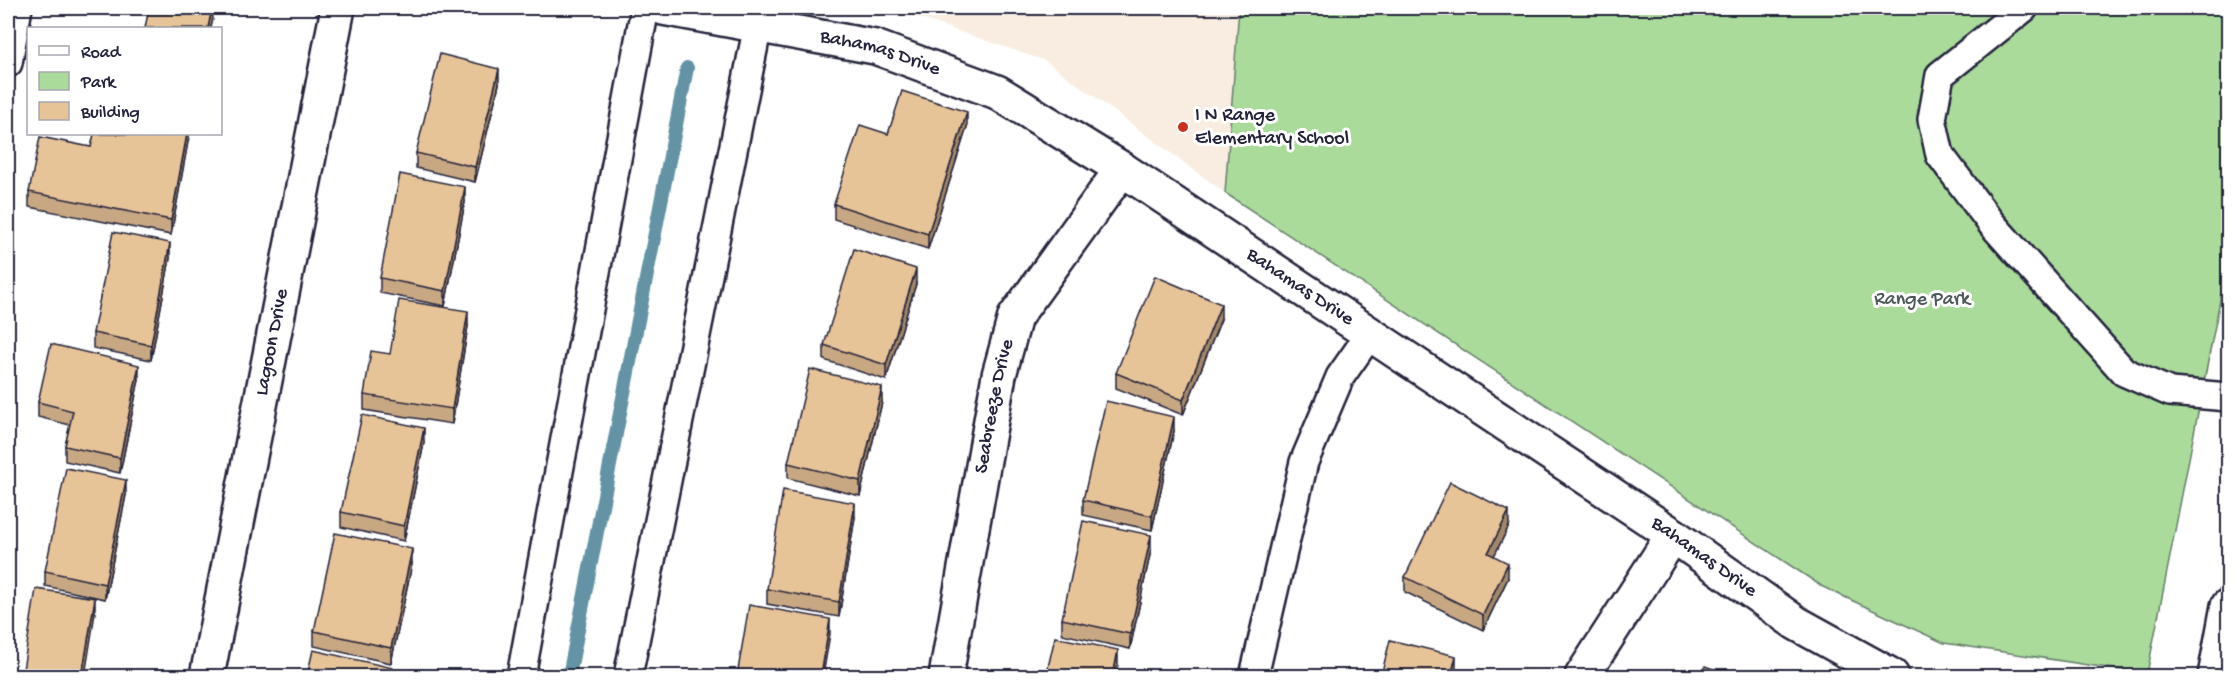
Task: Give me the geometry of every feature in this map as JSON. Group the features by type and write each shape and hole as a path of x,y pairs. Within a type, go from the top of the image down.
{"street":[{"name":"Lagoon Drive","path":"207,676 338,8"},
{"name":"Bahamas Drive","path":"663,8 874,47 997,92 1122,169 1673,535 1796,623 1892,676"},
{"name":"Seabreeze Drive","path":"946,676 999,375 1016,317 1122,169"},
{"path":"1582,676 1673,535"},
{"path":"2215,676 2229,606"}],"lane":[{"path":"8,63 18,8"},
{"path":"521,676 645,8"},
{"path":"2024,8 1940,75 1932,119 1940,154 1991,223 2124,372 2170,392 2229,397"},
{"path":"628,676 758,25"},
{"path":"1254,676 1304,462 1340,377 1370,334"}],"shaded area":[{"name":"I N Range Elementary School","path":"890,8 1239,8 1225,193 1046,61"}],"green space":[{"name":"Range Park","path":"1239,8 2228,8 2228,259 2147,674 1944,643 1823,587 1225,193"}],"building":[{"path":"149,8 212,8 208,27 145,27"},
{"path":"440,54 499,69 475,167 416,153"},
{"path":"902,91 967,112 928,234 834,204 860,125 888,134"},
{"path":"94,135 187,135 171,220 29,192 40,137 91,147"},
{"path":"400,174 465,187 445,291 380,278"},
{"path":"113,232 170,243 151,345 93,333"},
{"path":"854,249 916,269 886,365 824,345"},
{"path":"1155,276 1221,304 1183,400 1116,373"},
{"path":"399,300 468,311 452,409 364,395 371,351 390,354"},
{"path":"51,344 139,365 120,458 65,446 73,411 38,402"},
{"path":"810,369 882,387 860,481 788,463"},
{"path":"1106,401 1174,417 1152,516 1083,500"},
{"path":"362,415 424,428 404,526 341,512"},
{"path":"66,468 126,480 105,584 45,571"},
{"path":"1450,482 1509,511 1488,553 1508,563 1483,615 1405,577"},
{"path":"783,490 855,503 839,602 767,589"},
{"path":"1083,521 1151,535 1130,634 1062,619"},
{"path":"335,533 412,549 391,648 314,631"},
{"path":"36,589 95,598 82,676 22,676"},
{"path":"749,605 830,619 821,676 737,676"},
{"path":"1055,637 1118,650 1113,676 1046,676"},
{"path":"1390,640 1456,656 1451,676 1381,676"},
{"path":"313,650 393,668 391,676 307,676"},
{"path":"1705,666 1732,676 1701,676"}],"waterway":[{"path":"569,676 687,68"}],"place":[{"name":"I N Range Elementary School","path":"1183,127"}]}
